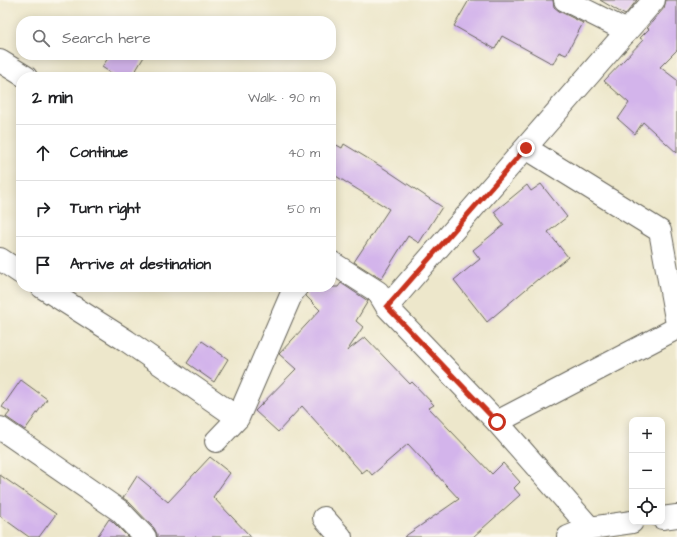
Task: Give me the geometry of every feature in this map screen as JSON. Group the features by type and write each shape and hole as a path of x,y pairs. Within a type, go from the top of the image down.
{"street":[{"path":"565,0 627,31"},
{"path":"387,307 654,0"},
{"path":"0,61 18,72"},
{"path":"526,148 660,231 677,324"},
{"path":"0,259 16,270"},
{"path":"336,265 378,292 387,307 497,422 590,528"},
{"path":"50,292 127,340 238,418"},
{"path":"216,441 238,418 293,292"},
{"path":"497,422 677,328"},
{"path":"0,428 120,512 145,537"},
{"path":"665,518 677,516"},
{"path":"324,518 341,537"},
{"path":"568,537 590,528 629,522"}],"building":[{"path":"469,0 553,0 554,7 559,11 583,23 566,55 559,52 553,64 502,36 495,49 454,26"},
{"path":"600,0 637,0 625,15"},
{"path":"666,0 677,0 677,50 660,67 677,80 677,153 643,122 635,134 618,119 629,103 604,81 643,40 640,38 649,29 647,28 664,8"},
{"path":"107,60 142,60 135,72 110,72 102,67"},
{"path":"344,144 442,207 419,243 408,236 381,279 354,262 389,209 336,176 336,145 342,148"},
{"path":"541,184 567,217 548,232 568,257 539,280 538,279 487,322 454,280 480,259 473,250 504,225 494,212 527,185 531,191"},
{"path":"341,283 368,301 356,321 363,327 347,351 365,337 410,384 412,382 434,405 429,408 492,474 503,463 520,482 514,488 520,495 473,537 404,537 459,499 408,444 372,475 367,469 362,473 302,406 278,432 255,411 296,369 279,354 320,310 306,296 307,292 336,292 336,287 338,287"},
{"path":"202,341 228,359 214,382 187,363"},
{"path":"21,380 47,399 25,430 6,417 10,412 2,407"},
{"path":"210,457 230,473 213,497 251,537 157,537 154,528 129,502 123,498 137,476 168,502"},
{"path":"0,475 56,514 39,537 29,537 0,516"},
{"path":"109,519 112,521 128,537 97,537"}],"route":[{"path":"497,422 387,307 526,148"}]}
